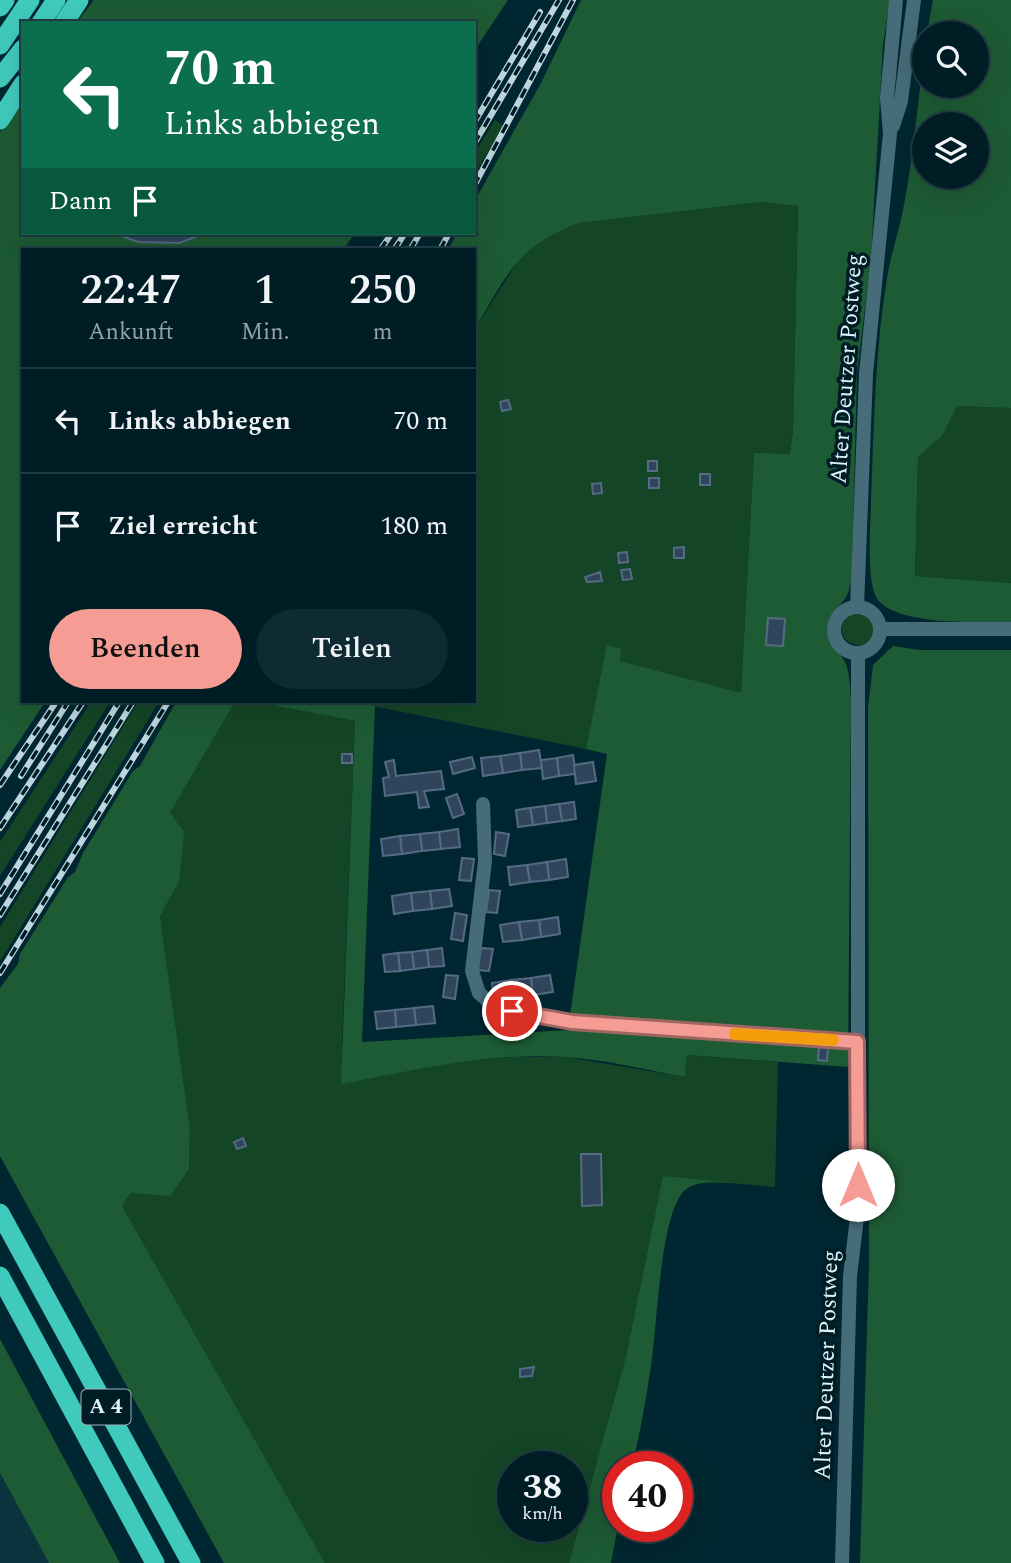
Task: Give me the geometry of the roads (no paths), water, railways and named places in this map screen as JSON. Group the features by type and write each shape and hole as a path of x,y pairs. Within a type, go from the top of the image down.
{"highway":[{"path":"0,8 5,0"},
{"path":"0,45 30,0"},
{"path":"42,21 56,0"},
{"path":"65,21 79,0"},
{"path":"0,78 21,52"},
{"path":"0,106 21,84"},
{"path":"0,120 21,85"},
{"name":"A 4","path":"0,1213 191,1563"},
{"name":"A 4","path":"0,1276 155,1563"}],"street":[{"name":"Alter Deutzer Postweg","path":"857,607 866,374 890,134 887,98 896,0"},
{"name":"Alter Deutzer Postweg","path":"890,134 901,101 914,0"},
{"path":"857,607 873,614 880,629 874,646 858,653 841,646 835,630 841,614 857,607"},
{"path":"880,629 1011,629"},
{"name":"Alter Deutzer Postweg","path":"842,1563 850,1276 858,1209 858,653"},
{"path":"483,804 485,861 472,971 479,993 495,1007 572,1022 857,1042"}],"railway":[{"path":"476,141 559,0"},
{"path":"476,182 573,0"},
{"path":"476,120 540,12"},
{"path":"381,248 391,235"},
{"path":"395,248 404,235"},
{"path":"411,248 419,235"},
{"path":"441,248 448,235"},
{"path":"0,785 55,703"},
{"path":"21,776 67,703"},
{"path":"0,828 82,703"},
{"path":"0,894 118,703"},
{"path":"0,915 132,703"},
{"path":"0,973 167,703"}]}
